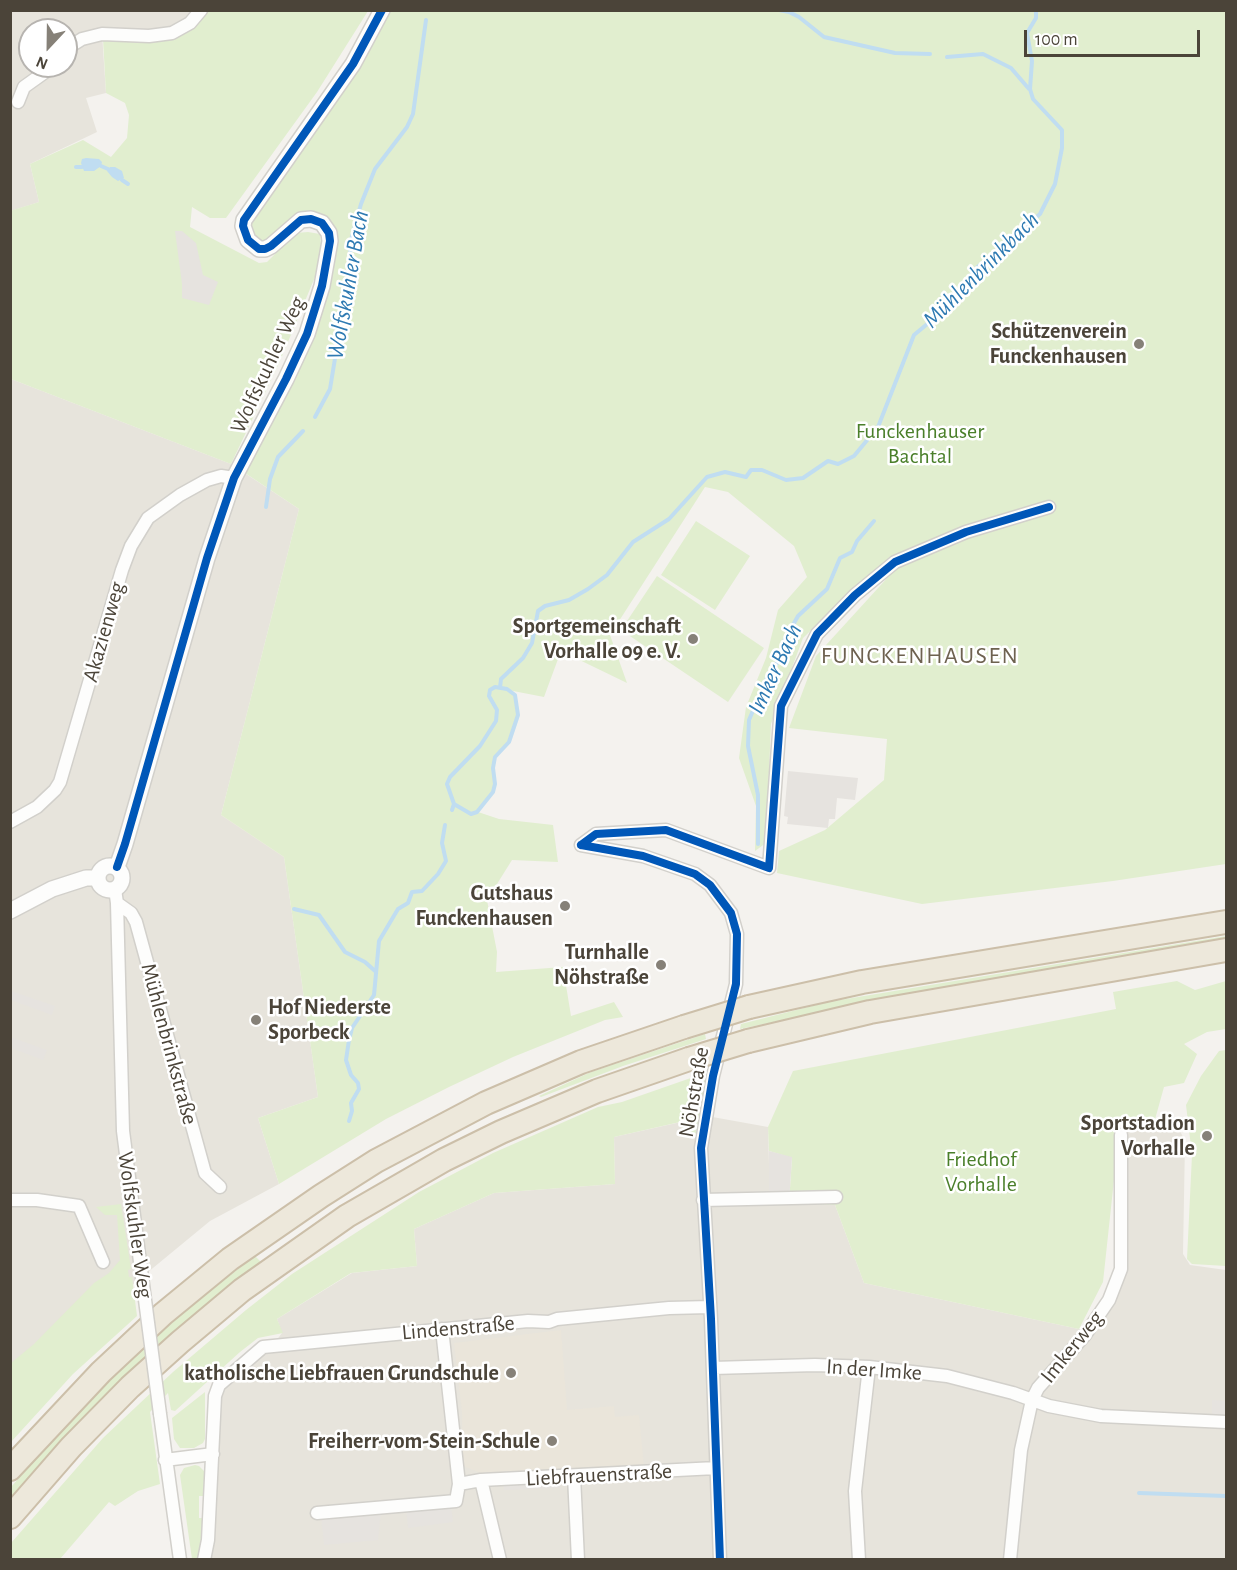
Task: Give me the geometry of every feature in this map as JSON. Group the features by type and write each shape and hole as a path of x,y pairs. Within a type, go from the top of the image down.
{"highway":[{"path":"10,1469 101,1371 163,1314 230,1259 376,1161 486,1103 581,1062 749,1007 862,982 1227,922"},
{"path":"10,1517 71,1447 130,1387 242,1290 348,1216 444,1160 501,1132 597,1090 748,1041 881,1010 1227,950"}],"street":[{"path":"78,42 102,34 149,36 172,33 190,23 201,10"},
{"name":"Wolfskuhler Weg","path":"180,1560 123,1131 116,896 123,878 117,867 207,558 234,478 307,334 322,286 330,242 329,233 322,223 306,218 296,223 270,246 259,249 248,240 243,226 244,220 353,64 382,10"},
{"path":"18,102 24,87 37,78"},
{"name":"Akazienweg","path":"10,822 37,807 60,782 122,570 131,546 148,518 180,495 207,480 221,476 234,478"},
{"name":"Nöhstraße","path":"720,1560 713,1368 701,1148 712,1076 736,984 736,934 731,913 710,885 695,874 643,856 581,845 596,834 666,830 769,868 781,706 817,634 855,595 895,562 966,532 1049,507"},
{"path":"116,896 111,890 102,886 98,878 99,873 107,866 117,867"},
{"path":"10,911 52,890 86,878 98,878"},
{"name":"Mühlenbrinkstraße","path":"116,896 136,922 205,1173 220,1187"},
{"name":"Imkerweg","path":"1010,1560 1021,1450 1032,1400 1038,1388 1085,1335 1109,1300 1121,1269 1121,1135"},
{"path":"703,1200 836,1197"},
{"path":"10,1200 37,1200 79,1206 104,1262"},
{"name":"Lindenstraße","path":"213,1454 215,1396 219,1385 259,1350 268,1346 528,1321 549,1322 557,1319 669,1308 710,1307"},
{"path":"317,1513 456,1501 459,1484 442,1329"},
{"name":"In der Imke","path":"713,1368 815,1365 869,1367 947,1376 1013,1393 1049,1406 1101,1416 1227,1422"},
{"path":"859,1560 855,1491 869,1367"},
{"path":"165,1460 213,1454 208,1540 204,1560"},
{"name":"Liebfrauenstraße","path":"459,1484 481,1480 716,1468"},
{"path":"574,1476 578,1560"},
{"path":"481,1480 500,1560"}],"shaded area":[{"path":"11,11 201,11 181,29 102,34 106,93 86,98 97,132 30,164 39,202 11,211"},
{"path":"175,231 182,231 196,243 203,275 218,282 209,305 182,298"},
{"path":"11,379 231,464 299,509 221,815 284,857 318,1097 258,1118 279,1184 210,1221 11,1385"},
{"path":"788,771 858,778 855,800 837,798 835,819 829,819 828,828 787,824 788,817 784,816"},
{"path":"11,991 55,1006 52,1015 11,1000"},
{"path":"10,1037 47,1050 43,1060 11,1048"},
{"path":"707,1116 768,1127 770,1202 835,1205 864,1283 1079,1329 1085,1335 1116,1283 1124,1130 1171,1127 1180,1131 1185,1141 1183,1254 1190,1265 1226,1270 1226,1559 210,1560 215,1396 273,1345 282,1333 277,1319 352,1273 417,1266 414,1229 494,1193 615,1184 614,1137 681,1122 695,1137 700,1118"},
{"path":"769,1151 792,1157 789,1203 769,1202"},
{"path":"561,1330 567,1410 614,1406 615,1417 639,1415 644,1467 488,1476 463,1466 462,1412 454,1343"},
{"path":"1212,1400 1226,1401 1226,1422 1212,1422"},
{"path":"559,1480 560,1488 504,1490 504,1483"},
{"path":"451,1504 453,1522 408,1528 406,1510"},
{"path":"381,1511 378,1540 324,1545 321,1516"}],"green space":[{"path":"204,11 368,11 317,92 226,218 210,218 192,207 190,227 259,263 267,262 296,233 320,234 321,246 315,277 280,361 231,464 11,379 10,211 39,202 30,164 83,140 111,157 127,138 129,115 125,103 106,93 103,39 150,39"},
{"name":"Funckenhauser Bachtal","path":"382,11 1226,11 1226,864 1113,881 922,904 777,873 779,851 825,830 884,780 887,739 789,728 816,656 900,564 892,561 862,581 803,638 771,724 766,843 755,851 756,806 739,758 746,707 766,658 778,610 807,577 794,546 728,492 705,487 610,635 627,683 561,651 544,697 508,690 515,695 518,715 509,742 495,757 493,792 478,812 499,819 553,825 558,862 512,860 487,900 497,952 496,972 563,967 571,1016 614,1002 623,1017 605,1020 513,1057 449,1087 386,1119 279,1184 258,1118 318,1097 284,857 221,815 299,509 239,469 286,379 329,250 317,220 271,246 244,233"},
{"path":"696,521 750,556 715,610 661,575"},
{"name":"Sportgemeinschaft Vorhalle 09 e. V.","path":"657,576 764,648 728,702 621,630"},
{"path":"1226,936 1226,940 933,989 740,1029 741,1024 828,1002"},
{"name":"Friedhof Vorhalle","path":"1177,981 1195,990 1226,981 1226,1029 1207,1032 1184,1044 1197,1054 1184,1083 1164,1087 1154,1123 1120,1124 1103,1282 1079,1329 864,1283 835,1205 789,1203 792,1158 769,1151 768,1127 793,1071 1116,1009 1113,992"},
{"path":"705,1034 706,1039 539,1096 591,1072"},
{"path":"1226,1050 1226,1266 1192,1264 1187,1259 1192,1155 1186,1105 1201,1076 1219,1051"},
{"path":"708,1072 695,1137 686,1138 680,1122 614,1137 615,1184 494,1193 414,1229 417,1266 351,1273 277,1319 283,1333 258,1338 175,1411 171,1410 168,1393 150,1412 160,1484 138,1491 115,1506 109,1502 60,1559 11,1560 11,1543 103,1438 173,1372 292,1274 419,1192 493,1153 598,1107 622,1102"},
{"path":"121,1204 131,1269 128,1270 129,1277 132,1277 137,1316 73,1374 11,1442 11,1363 34,1344 120,1260 117,1215 105,1215 96,1207"},
{"path":"255,1256 261,1262 165,1340 125,1377 51,1452 11,1498 11,1487 81,1408 195,1302"},
{"path":"205,1392 205,1439 203,1443 194,1448 180,1448 174,1439 172,1418"},
{"path":"195,1465 205,1472 204,1496 199,1496 199,1518 203,1518 199,1559 192,1559 180,1475 184,1468"}],"water":[{"path":"82,159 99,159 102,162 101,166 94,171 84,171 81,163"},
{"path":"110,167 122,171 124,178 118,181 112,177 107,171"}],"waterway":[{"path":"779,10 799,17 824,37 895,53 930,54"},
{"name":"Mühlenbrinkbach","path":"500,688 501,679 523,658 532,643 538,611 545,606 569,600 607,575 633,542 669,519 707,477 725,472 746,477 751,470 762,470 786,480 803,478 828,461 838,464 854,456 878,427 914,335 956,300 974,270 1040,214 1055,184 1062,148 1062,130 1033,99 1030,89 1032,61 1027,33 1036,18 1036,10"},
{"name":"Wolfskuhler Bach","path":"315,417 330,389 349,273 351,240 361,204 375,169 407,127 413,114 426,20"},
{"path":"947,57 983,54 1011,68 1029,89"},
{"path":"101,166 108,169"},
{"path":"76,167 82,167"},
{"path":"122,180 128,184"},
{"name":"Wolfskuhler Bach","path":"266,507 270,479 278,457 303,431"},
{"name":"Imker Bach","path":"758,844 758,795 748,746 749,720 769,673 777,663 784,641 798,616 827,589 840,558 852,552 857,541 874,521"},
{"path":"452,810 454,804 471,814 477,812 493,792 495,757 509,742 518,715 515,695 507,689 495,687 490,690 489,696 497,710 496,721 480,746 450,777 447,784 454,804"},
{"name":"Mühlenbrinkbach","path":"349,1121 352,1111 351,1103 359,1089 346,1060 349,1040 352,1028 374,995 379,941 398,909 408,903 412,892 422,891 438,874 446,861 442,843 445,825"},
{"name":"Wolfskuhler Bach","path":"294,909 319,915 345,952 365,962 375,971"},
{"name":"Imker Bach","path":"1139,1493 1226,1496"}],"cycle path":[{"path":"117,867 207,558 234,478 307,334 322,286 330,241 329,233 322,223 311,219 301,220 271,246 259,249 248,240 243,226 244,220 353,64 382,10"},
{"path":"581,845 596,834 666,830 769,868 781,706 817,634 855,595 895,562 966,532 1049,507"},
{"path":"581,845 643,856 695,874 710,885 731,913 737,934 736,984 713,1076 701,1148 711,1319 720,1560"}],"place":[{"name":"Schützenverein Funckenhausen","path":"1139,344"},
{"name":"Sportgemeinschaft Vorhalle 09 e. V.","path":"693,639"},
{"name":"Gutshaus Funckenhausen","path":"565,906"},
{"name":"Turnhalle Nöhstraße","path":"661,965"},
{"name":"Hof Niederste Sporbeck","path":"256,1020"},
{"name":"Sportstadion Vorhalle","path":"1207,1136"},
{"name":"katholische Liebfrauen Grundschule","path":"511,1373"},
{"name":"Freiherr-vom-Stein-Schule","path":"552,1441"}],"district":[{"name":"FUNCKENHAUSEN","path":"920,656"}]}
